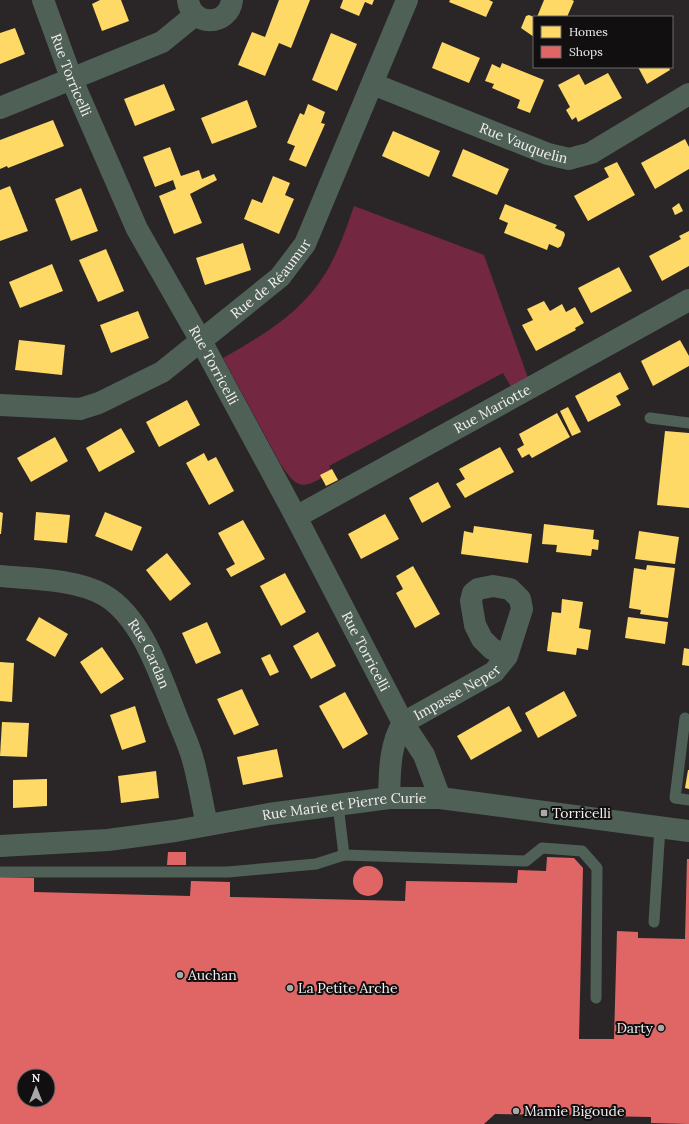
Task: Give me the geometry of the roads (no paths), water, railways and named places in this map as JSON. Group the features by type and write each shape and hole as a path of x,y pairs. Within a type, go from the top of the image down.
{"street":[{"name":"Rue Torricelli","path":"43,0 72,80 137,229 201,341 296,517 403,723 424,755 440,798"},
{"path":"0,108 72,80 162,42 192,8 202,19 216,20 228,12 232,0"},
{"name":"Rue de Réaumur","path":"0,405 80,409 99,403 162,372 280,277 305,244 407,0"},
{"name":"Rue Vauquelin","path":"373,84 548,154 569,159 591,153 689,94"},
{"name":"Rue Mariotte","path":"296,517 689,300"},
{"name":"Rue Cardan","path":"0,576 71,584 89,588 104,595 130,619 139,632 163,684 193,759 207,825"},
{"name":"Impasse Neper","path":"403,723 494,672 507,656"},
{"path":"389,798 392,749 396,734 403,723"},
{"name":"Rue Marie et Pierre Curie","path":"0,846 108,840 269,814 389,798 440,798 689,831"}],"lane":[{"path":"650,418 689,423"},
{"path":"685,718 675,798 689,800"},
{"path":"338,805 344,855"},
{"path":"654,922 660,827"},
{"path":"0,872 228,872 316,864 344,855 526,861 542,848 582,851 597,868 596,998"}],"place":[{"name":"Torricelli","path":"544,813"},
{"name":"Auchan","path":"180,975"},
{"name":"La Petite Arche","path":"290,988"},
{"name":"Darty","path":"661,1028"},
{"name":"Mamie Bigoude","path":"516,1111"}]}
